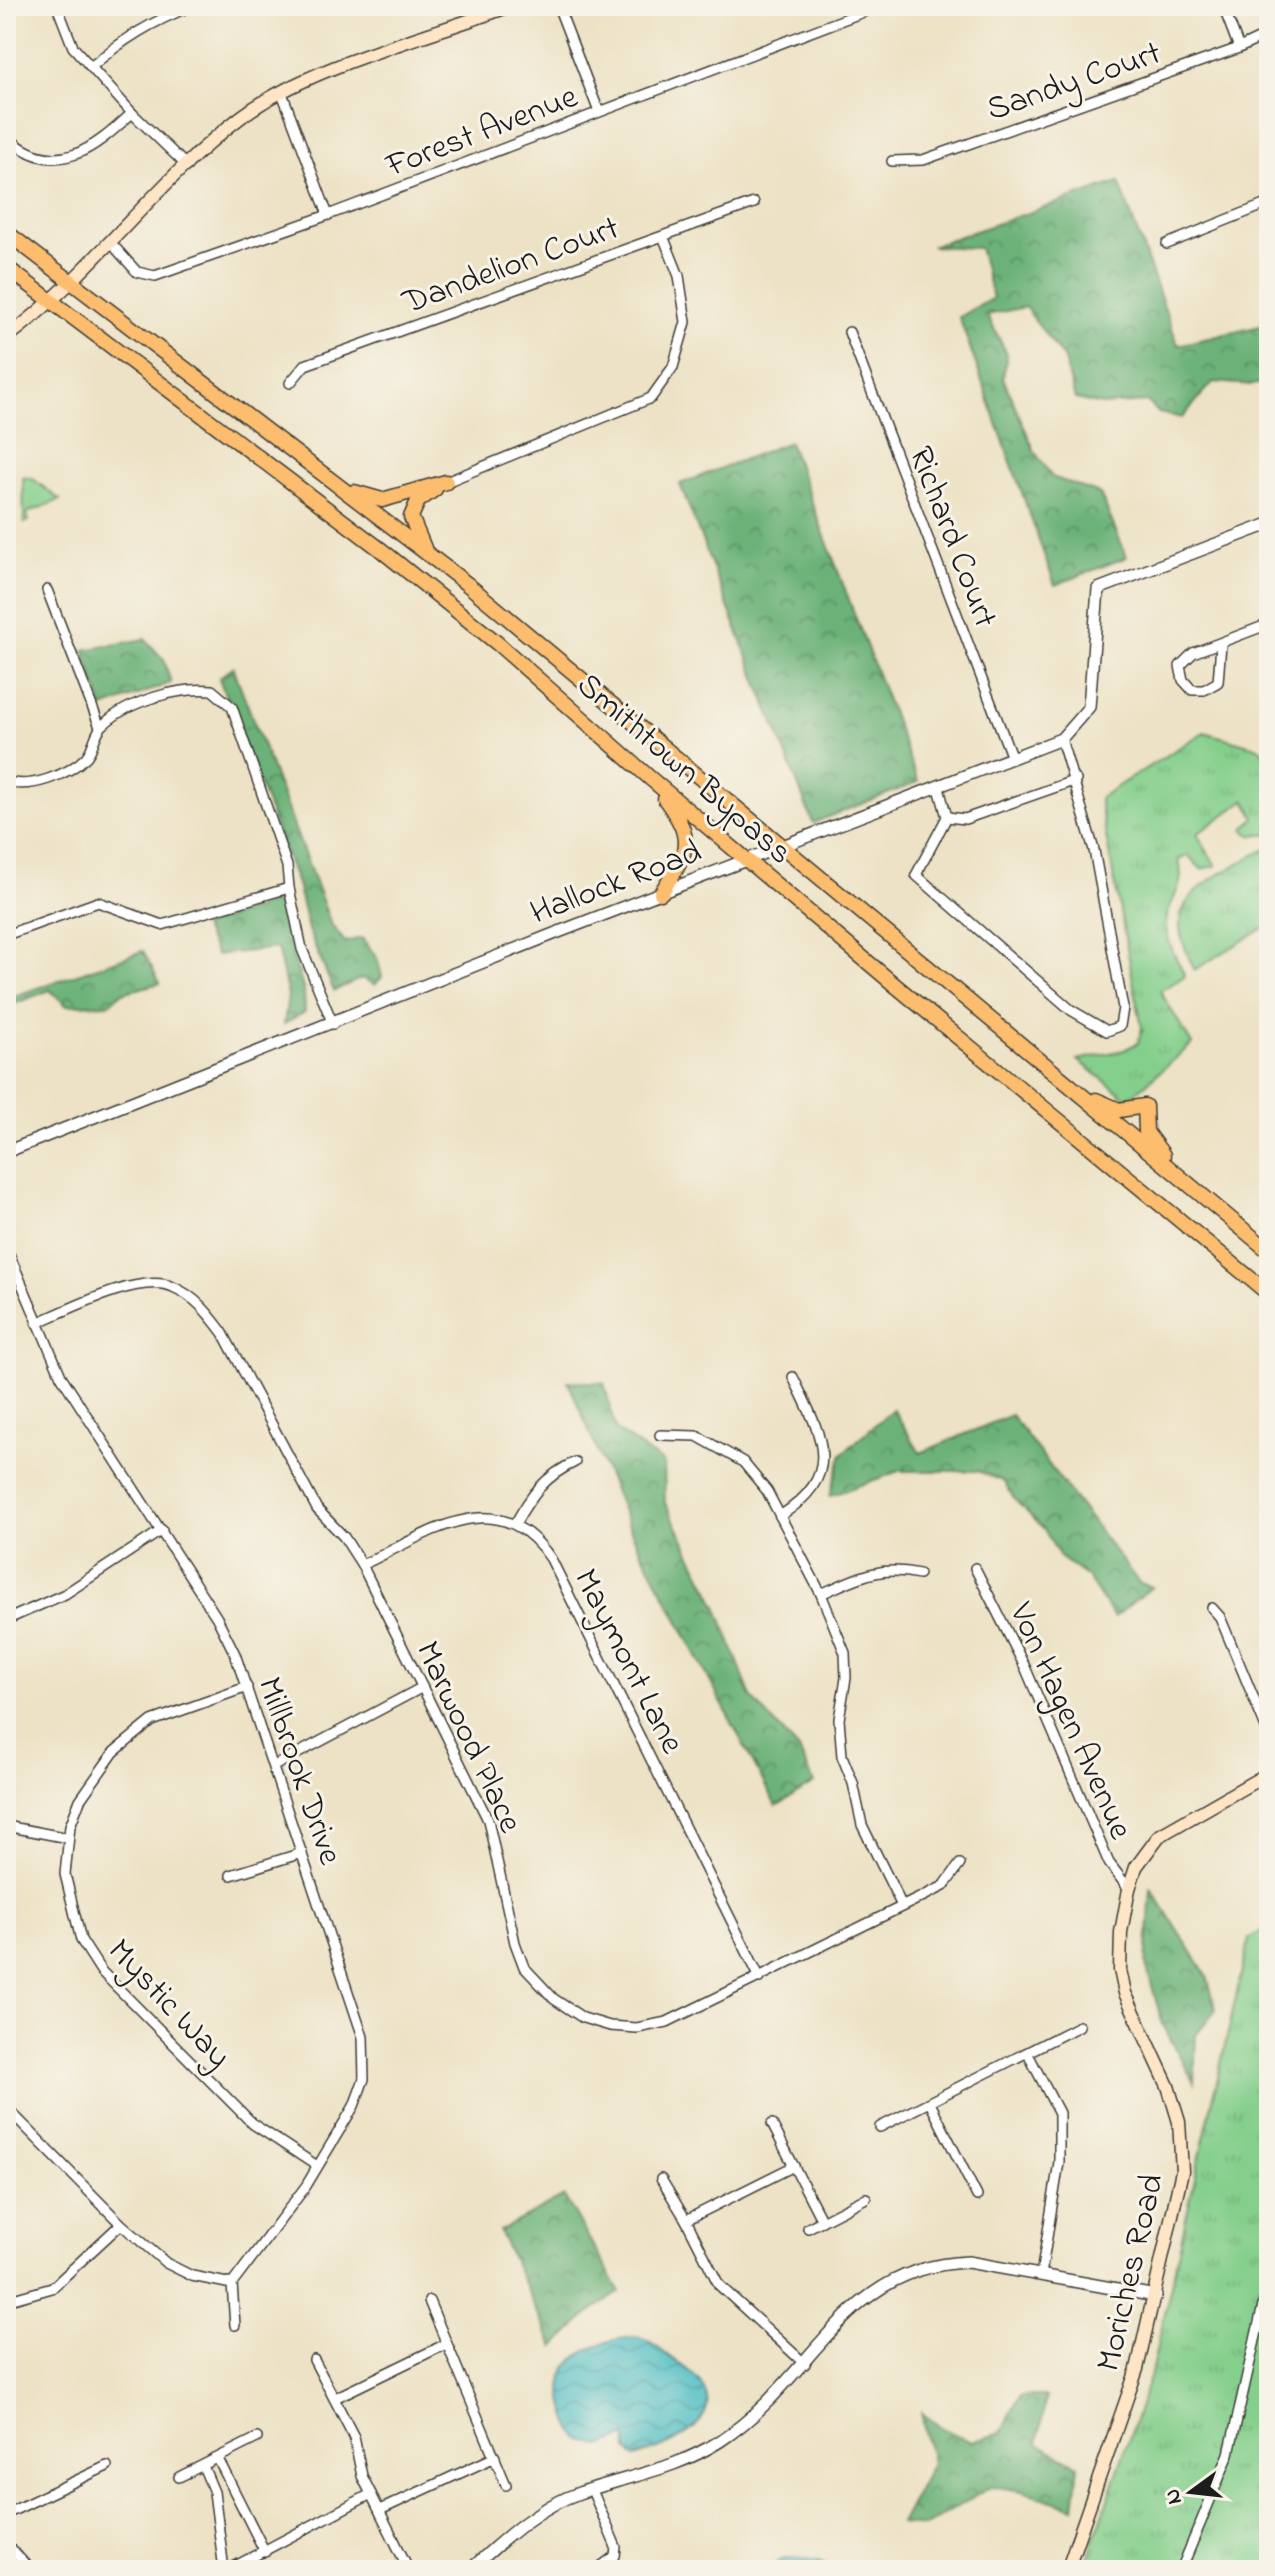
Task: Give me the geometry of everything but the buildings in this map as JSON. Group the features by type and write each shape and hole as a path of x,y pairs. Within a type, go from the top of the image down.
{"highway":[{"name":"Smithtown Bypass","path":"6,232 426,552 1269,1251"},
{"name":"Smithtown Bypass","path":"6,267 414,576 509,653 746,860 1269,1294"},
{"path":"341,488 382,500 446,482"},
{"path":"426,552 412,522 413,511 422,497 446,482"},
{"path":"651,779 679,818 686,836 683,859 661,893"},
{"path":"1067,1083 1119,1110 1145,1106 1147,1135 1180,1177"}],"main road":[{"path":"6,338 51,302 187,166 240,118 282,93 510,6"},
{"name":"Moriches Road","path":"1067,2570 1137,2369 1182,2171 1179,2122 1168,2086 1125,1993 1120,1970 1129,1889 1136,1867 1159,1836 1269,1773"}],"street":[{"path":"57,6 73,47 132,113 187,166"},
{"path":"91,67 122,40 175,9 192,6"},
{"path":"471,6 476,19"},
{"path":"558,6 599,112"},
{"path":"1223,6 1239,48"},
{"name":"Forest Avenue","path":"111,243 137,272 155,276 328,215 874,7"},
{"name":"Sandy Court","path":"892,161 923,160 1239,48 1269,34"},
{"path":"282,93 328,215"},
{"path":"6,136 29,151 76,155 102,142 132,113"},
{"name":"Dandelion Court","path":"290,383 305,365 754,203"},
{"path":"1167,244 1269,203"},
{"path":"446,482 651,398 673,367 686,322 679,276 663,236"},
{"name":"Richard Court","path":"849,332 1012,758"},
{"name":"Hallock Road","path":"6,1152 661,893 1061,739 1089,707 1098,589 1269,524"},
{"path":"47,590 100,727"},
{"path":"1221,644 1218,682 1204,690 1192,690 1183,680 1180,666 1193,653 1269,624"},
{"path":"6,781 28,784 69,770 87,756 100,727 129,708 175,692 212,690 224,698 232,707 256,773 287,866 302,949 333,1024"},
{"path":"939,788 947,817 916,875 1071,1010 1107,1031 1120,1026 1123,1008 1094,850 1076,780 1061,739"},
{"path":"947,817 965,819 1076,780"},
{"path":"6,935 98,902 162,925 289,888"},
{"name":"Millbrook Drive","path":"6,1247 61,1376 217,1618 247,1687 363,2037 366,2060 364,2079 354,2106 317,2166 232,2284"},
{"name":"Marwood Place","path":"37,1323 125,1289 155,1283 171,1285 196,1301 223,1333 317,1509 344,1537 362,1565 488,1820 515,1943 524,1967 554,1999 597,2023 637,2028 667,2022 698,2010 944,1886 960,1864"},
{"path":"780,1516 804,1501 821,1471 823,1451 819,1431 793,1377"},
{"path":"660,1435 697,1436 733,1453 760,1480 821,1594 845,1653 846,1678 839,1719 842,1756 853,1783 862,1825 902,1906"},
{"path":"362,1565 467,1518 486,1516 515,1524 539,1485 553,1472 575,1462"},
{"name":"Maymont Lane","path":"515,1524 532,1535 551,1559 760,1978"},
{"path":"6,1620 65,1594 162,1530"},
{"path":"821,1594 853,1579 893,1568 919,1574"},
{"name":"Von Hagen Avenue","path":"975,1568 1025,1667 1109,1863 1129,1889"},
{"path":"1212,1608 1220,1617 1269,1735"},
{"name":"Mystic Way","path":"247,1687 152,1721 125,1740 104,1762 80,1800 68,1838 65,1874 70,1905 81,1940 91,1957 253,2124 317,2166"},
{"path":"274,1766 421,1688"},
{"path":"6,1826 68,1838"},
{"path":"231,1875 302,1853"},
{"path":"880,2127 1079,2026"},
{"path":"1028,2054 1059,2113 1059,2162 1041,2275"},
{"path":"930,2103 977,2196"},
{"path":"6,2107 121,2224 179,2271 232,2284 235,2325"},
{"path":"772,2124 822,2221"},
{"path":"686,2220 794,2166"},
{"path":"661,2179 719,2285 805,2364"},
{"path":"808,2228 866,2198"},
{"path":"6,2301 52,2288 121,2224"},
{"path":"470,2570 537,2514 592,2490 663,2470 704,2451 741,2424 805,2364 869,2294 883,2283 918,2268 968,2262 1156,2296"},
{"path":"1181,2570 1229,2454 1269,2279"},
{"path":"429,2301 506,2485"},
{"path":"335,2398 446,2344"},
{"path":"314,2360 354,2437 362,2476 409,2570"},
{"path":"179,2477 257,2438"},
{"path":"380,2510 495,2457"},
{"path":"218,2459 265,2552"},
{"path":"6,2514 107,2466"},
{"path":"203,2466 214,2492 226,2570 371,2494"},
{"path":"592,2490 616,2547 615,2556 596,2570"},
{"path":"6,2543 30,2570"}],"green space":[{"path":"1119,182 1178,345 1269,324 1269,382 1252,385 1213,382 1182,418 1159,413 1148,402 1102,405 1075,399 1064,359 1025,307 987,315 1007,354 1003,378 1035,452 1052,477 1100,494 1127,557 1055,585 959,317 993,298 979,248 931,246"},
{"path":"789,442 918,782 813,823 680,484"},
{"path":"23,477 33,479 60,500 27,513 29,521 24,523"},
{"path":"145,639 164,660 171,683 103,708 84,650"},
{"path":"233,667 331,924 345,942 362,938 377,958 382,977 375,985 362,978 334,991 308,930 298,887 219,678"},
{"path":"1204,732 1260,748 1269,763 1269,835 1253,835 1244,829 1255,817 1245,800 1197,834 1216,866 1201,869 1188,855 1178,860 1181,878 1169,909 1166,927 1185,976 1160,991 1192,1044 1128,1099 1078,1060 1124,1050 1138,1043 1142,1028 1099,798"},
{"path":"1269,847 1269,925 1194,970 1180,928 1188,900 1212,878"},
{"path":"277,901 304,992 305,1012 284,1024 288,996 277,948 216,955 202,927"},
{"path":"143,951 160,983 122,993 108,1004 66,1005 50,990 6,1007 6,999"},
{"path":"568,1381 604,1383 616,1430 664,1463 665,1503 717,1606 751,1697 799,1750 814,1783 776,1806 633,1535"},
{"path":"893,1409 920,1453 1011,1415 1139,1583 1152,1587 1114,1617 1087,1577 1060,1557 1044,1529 1015,1500 1003,1481 978,1471 899,1471 830,1496 842,1454"},
{"path":"1151,1888 1207,1976 1216,2010 1196,2035 1194,2082 1163,2025 1146,1965"},
{"path":"1269,1926 1269,2570 1084,2570 1151,2374 1249,1939"},
{"path":"564,2196 620,2292 587,2315 554,2347 499,2231"},
{"path":"1020,2396 1046,2396 1038,2444 1079,2465 1074,2508 1023,2491 992,2486 924,2527 900,2524 932,2464 921,2412 940,2427 971,2442 1001,2433"}],"water":[{"path":"636,2337 658,2348 697,2379 706,2395 707,2409 688,2433 635,2457 627,2450 626,2436 601,2446 578,2437 567,2415 562,2386 565,2371 587,2350 606,2342"},
{"path":"781,2560 820,2561 836,2570 769,2570"}]}
